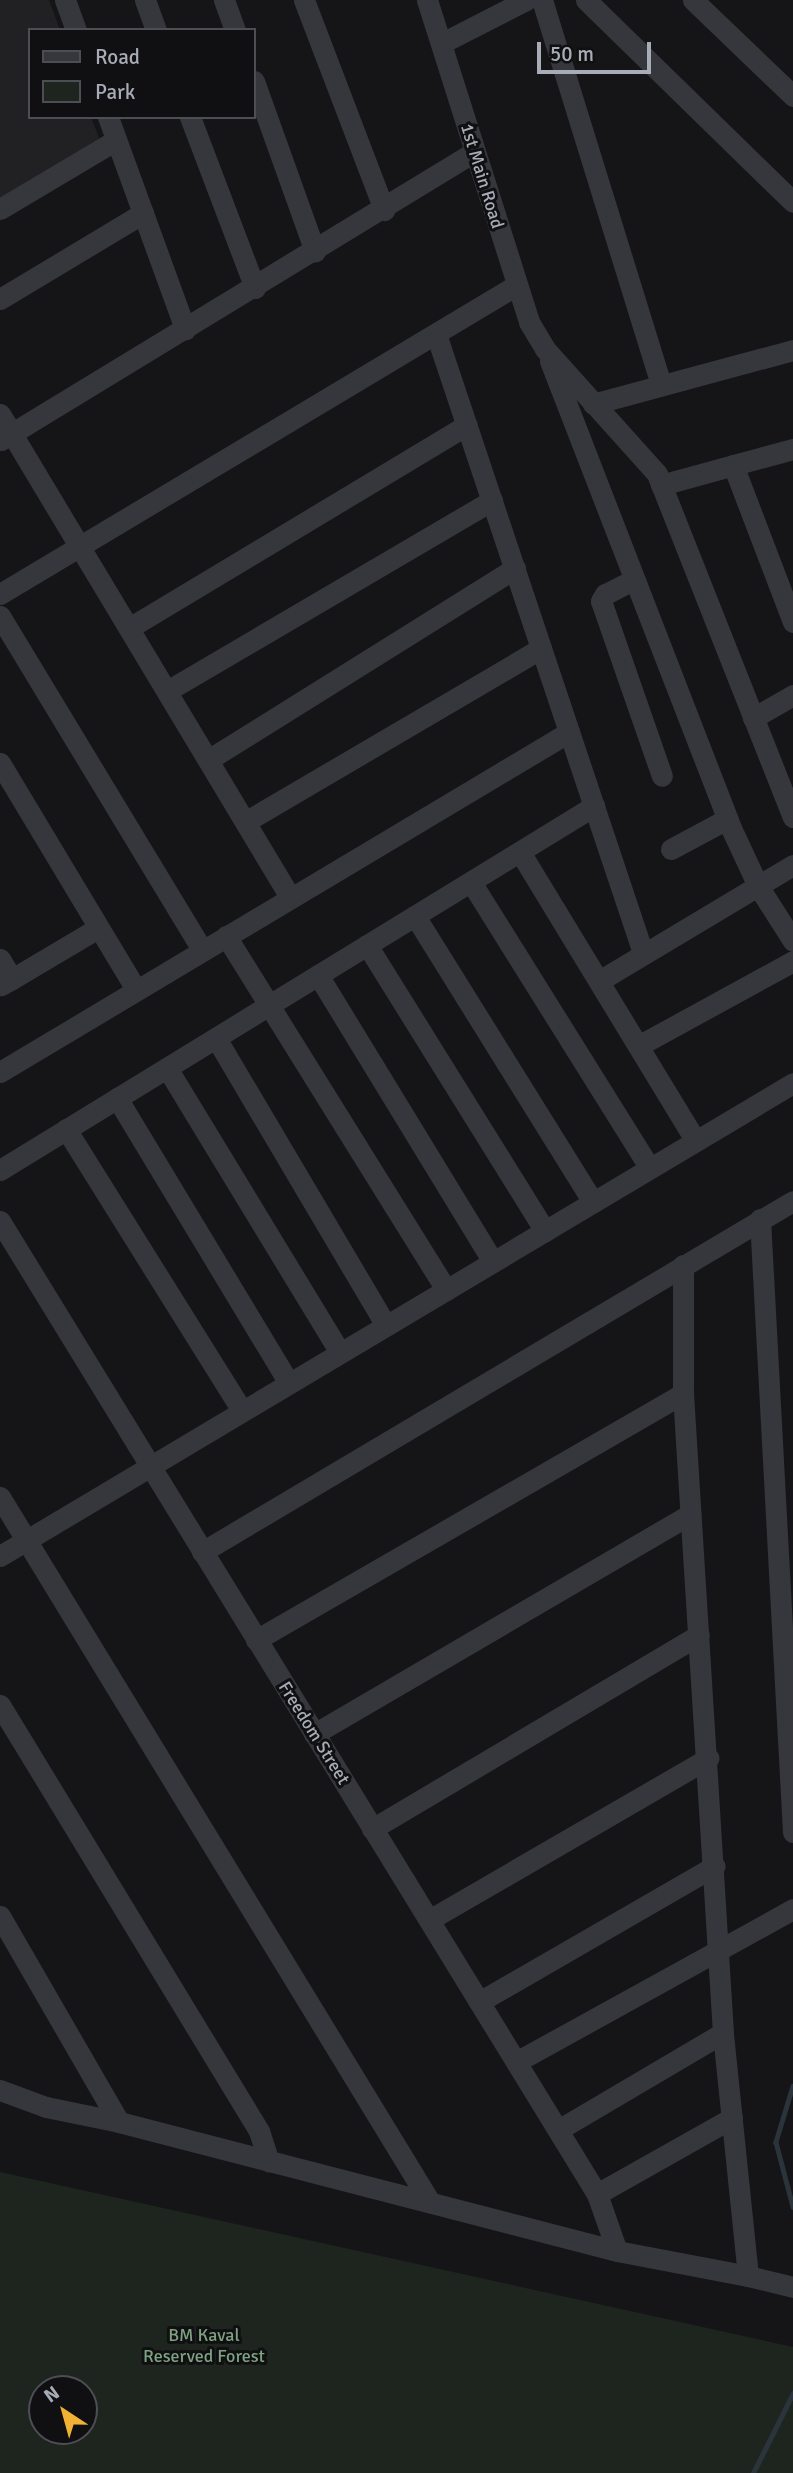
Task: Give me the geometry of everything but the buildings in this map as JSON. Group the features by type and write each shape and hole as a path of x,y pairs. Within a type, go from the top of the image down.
{"street":[{"path":"65,0 75,28"},
{"path":"145,0 155,28"},
{"path":"224,0 234,28"},
{"path":"304,0 384,210"},
{"name":"1st Main Road","path":"427,0 515,286 545,349"},
{"path":"442,43 526,0"},
{"path":"542,0 661,385"},
{"path":"586,0 793,202"},
{"path":"693,0 793,96"},
{"path":"256,87 315,251"},
{"path":"109,119 185,329"},
{"path":"191,119 255,288"},
{"path":"0,209 116,140"},
{"path":"6,437 384,210 474,152"},
{"path":"0,299 143,213"},
{"path":"0,594 515,286"},
{"path":"436,334 643,953"},
{"path":"545,349 657,474 753,718 787,782 793,817"},
{"path":"545,349 727,820 758,886 793,941"},
{"path":"593,404 793,350"},
{"path":"0,414 6,437 80,547 290,897"},
{"path":"129,628 467,425"},
{"path":"661,485 793,449"},
{"path":"733,466 793,622"},
{"path":"167,691 492,500"},
{"path":"208,760 515,568"},
{"path":"633,580 605,594 601,601 662,776"},
{"path":"0,616 202,950"},
{"path":"245,821 541,648"},
{"path":"753,718 793,695"},
{"path":"0,1072 569,732"},
{"path":"0,763 136,989"},
{"path":"0,1170 594,806"},
{"path":"671,849 727,820"},
{"path":"520,852 696,1141"},
{"path":"598,981 793,865"},
{"path":"471,882 650,1168"},
{"path":"415,916 593,1202"},
{"path":"0,959 6,982 99,928"},
{"path":"226,936 271,1004 446,1290"},
{"path":"367,945 545,1231"},
{"path":"638,1046 793,961"},
{"path":"318,975 493,1262"},
{"path":"216,1038 386,1325"},
{"path":"167,1068 340,1353"},
{"path":"0,1556 793,1083"},
{"path":"117,1098 289,1383"},
{"path":"66,1129 242,1411"},
{"path":"202,1552 793,1201"},
{"path":"760,1219 793,1832"},
{"name":"Freedom Street","path":"0,1220 597,2194 617,2251"},
{"path":"683,1265 683,1393 715,1866 723,2033 747,2277"},
{"path":"256,1640 683,1393"},
{"path":"0,1497 430,2202"},
{"path":"314,1734 691,1514"},
{"path":"372,1829 699,1635"},
{"path":"0,1705 259,2131 269,2161"},
{"path":"429,1920 708,1758"},
{"path":"479,2002 715,1866"},
{"path":"516,2062 793,1909"},
{"path":"0,1916 119,2122"},
{"path":"558,2130 723,2033"},
{"path":"0,2090 46,2108 119,2122 617,2251 793,2287"},
{"path":"597,2194 732,2118"}],"shaded area":[{"path":"0,0 49,0 59,28 28,28 28,119 92,119 101,143 0,201"}],"green space":[{"name":"BM Kaval Reserved Forest","path":"0,2172 793,2347 793,2473 0,2473"}],"waterway":[{"path":"793,2086 776,2142 793,2207"},
{"path":"753,2473 793,2393"}]}
